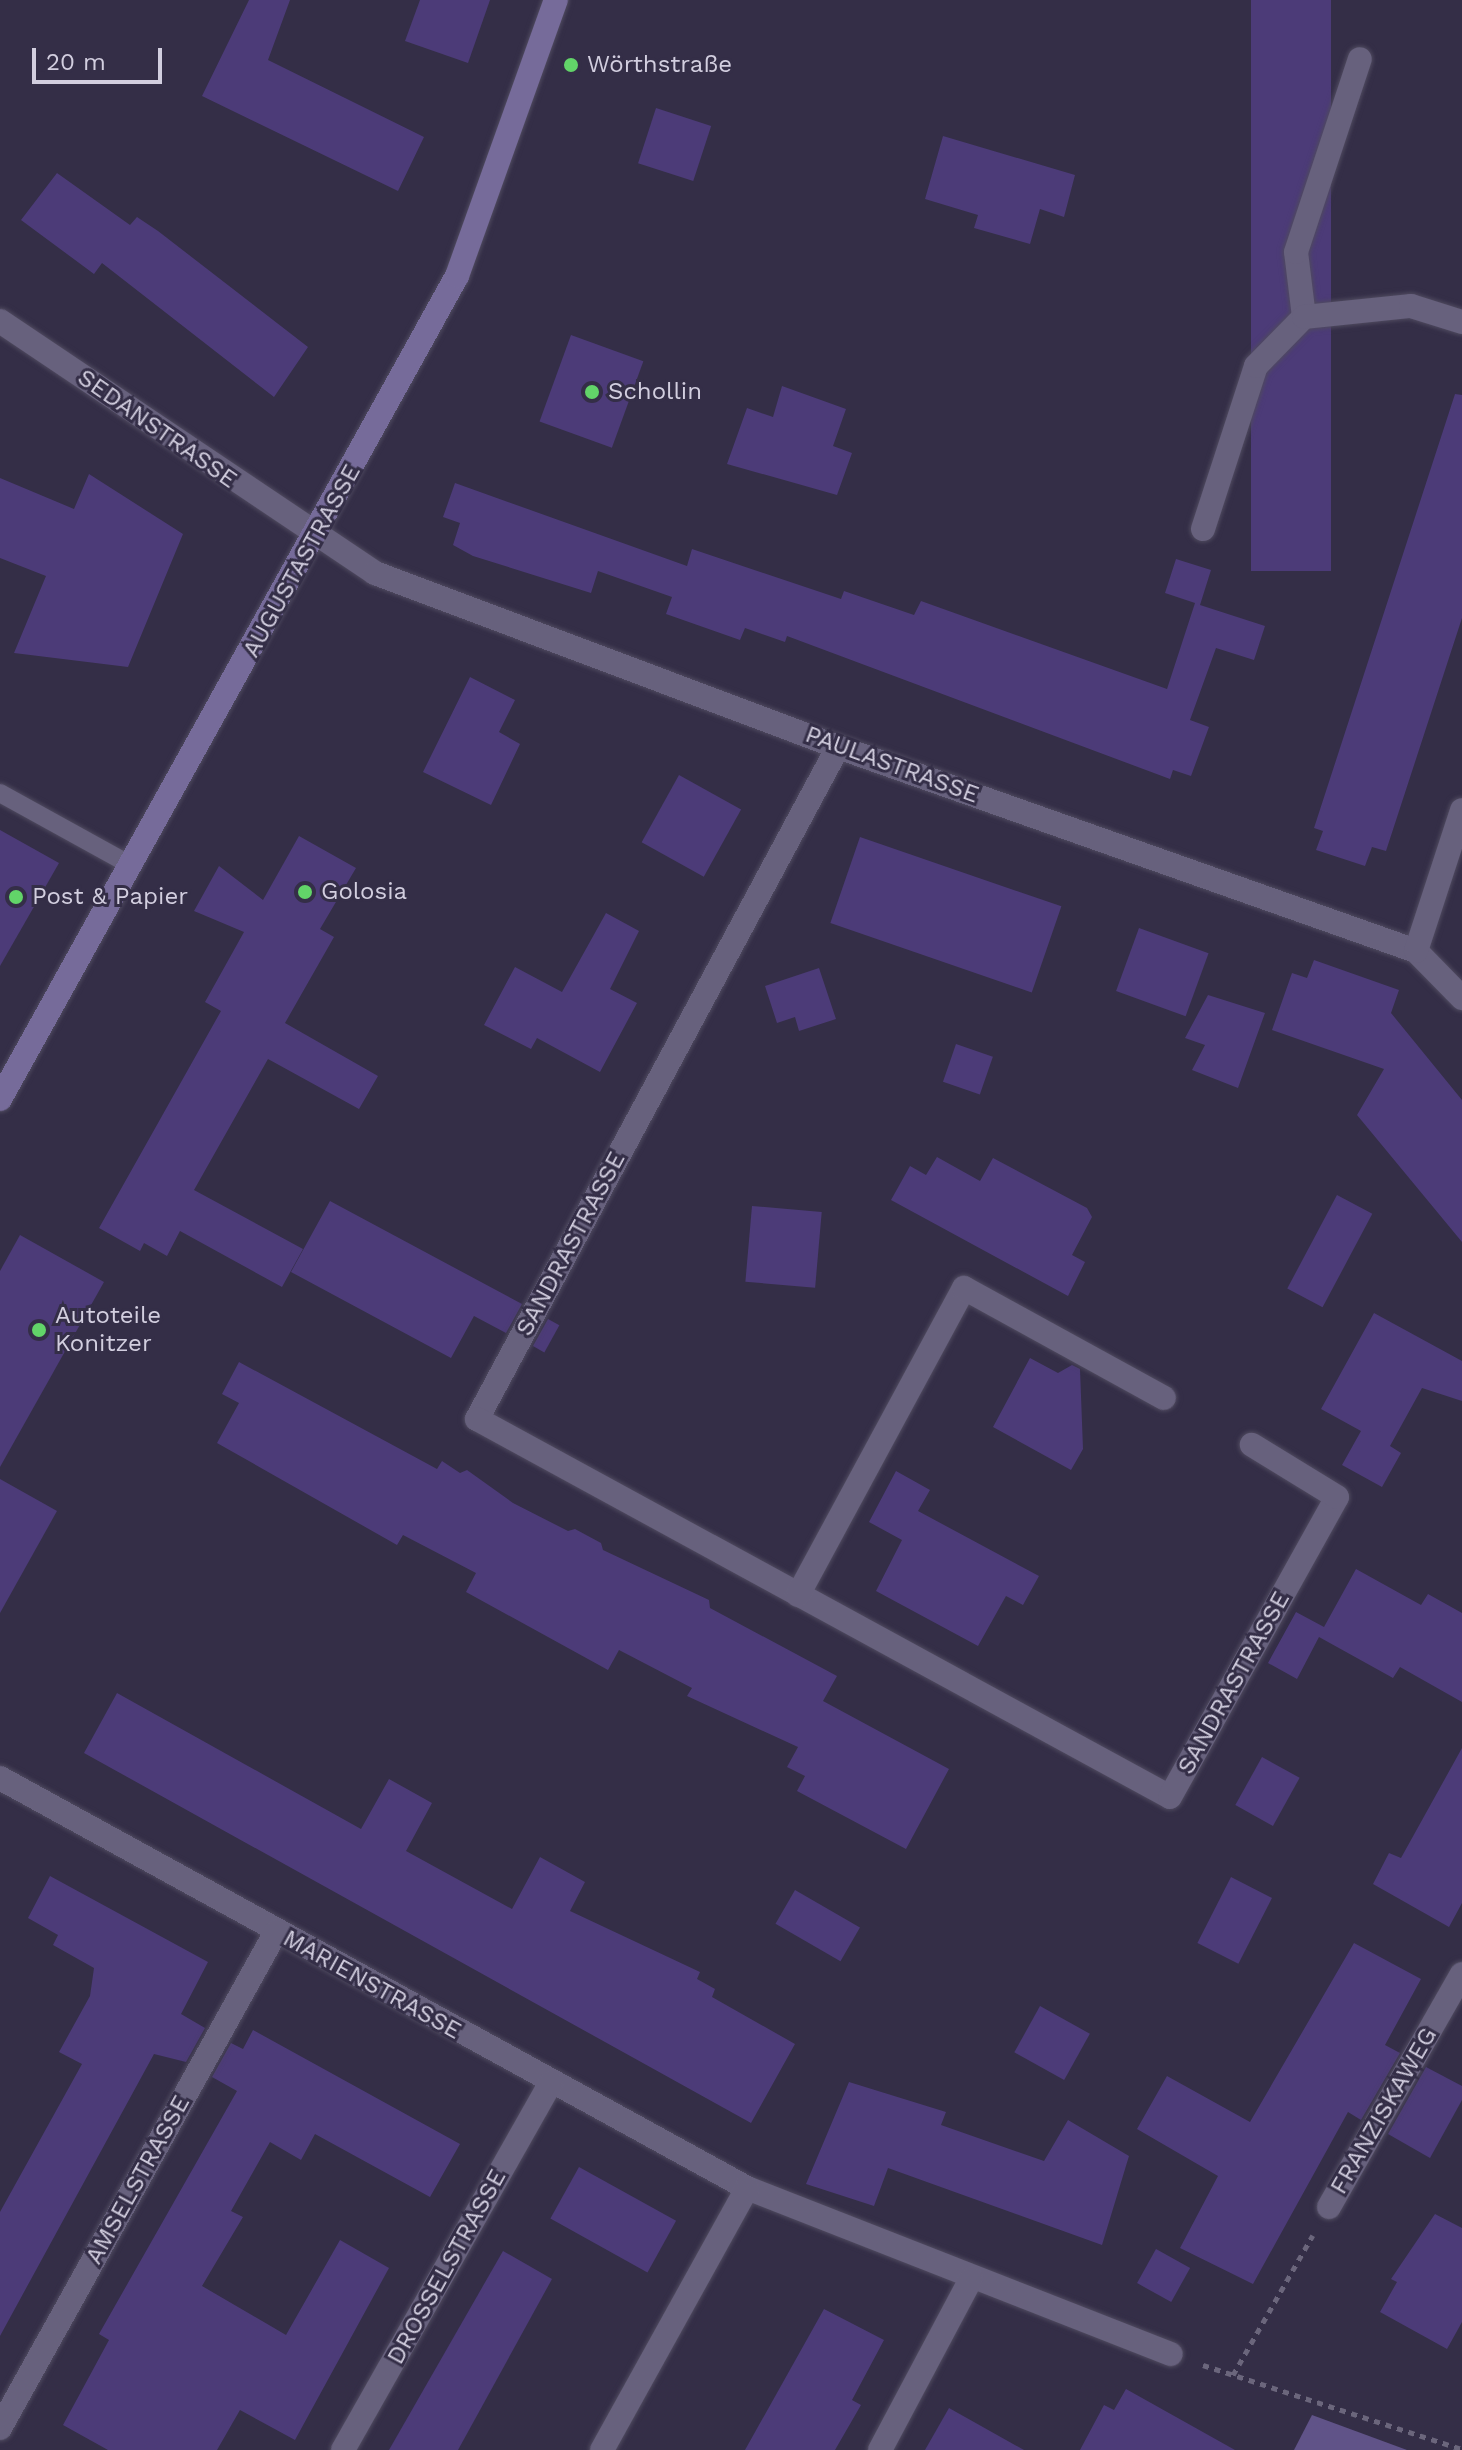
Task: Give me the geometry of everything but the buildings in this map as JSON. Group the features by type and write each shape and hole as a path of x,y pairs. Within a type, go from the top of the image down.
{"main road":[{"name":"AUGUSTASTRASSE","path":"0,1099 457,276 556,0"}],"street":[{"path":"1304,317 1296,252 1360,59"},
{"path":"1203,529 1256,366 1304,317 1411,306 1462,322"},
{"name":"SEDANSTRASSE","path":"0,321 314,538"},
{"name":"PAULASTRASSE","path":"314,538 375,573 838,747 1416,951 1462,998"},
{"name":"SANDRASTRASSE","path":"838,747 477,1419 1170,1797 1337,1497 1252,1445"},
{"path":"1416,951 1462,810"},
{"path":"798,1595 964,1288 1164,1398"},
{"name":"MARIENSTRASSE","path":"0,1778 747,2188 971,2279 1171,2354"},
{"name":"AMSELSTRASSE","path":"0,2428 276,1932"},
{"name":"FRANZISKAWEG","path":"1329,2207 1462,1974"},
{"name":"DROSSELSTRASSE","path":"343,2450 551,2083"},
{"path":"602,2450 747,2188"},
{"path":"880,2450 971,2279"}],"lane":[{"path":"0,793 132,866"}],"path":[{"path":"1233,2375 1329,2207"},
{"path":"1171,2354 1462,2449"}],"shaded area":[{"path":"1312,2415 1407,2450 1294,2450"}],"place":[{"name":"Wörthstraße","path":"571,65"},
{"name":"Schollin","path":"592,392"},
{"name":"Golosia","path":"305,892"},
{"name":"Post & Papier","path":"16,897"},
{"name":"Autoteile Konitzer","path":"39,1330"}]}
